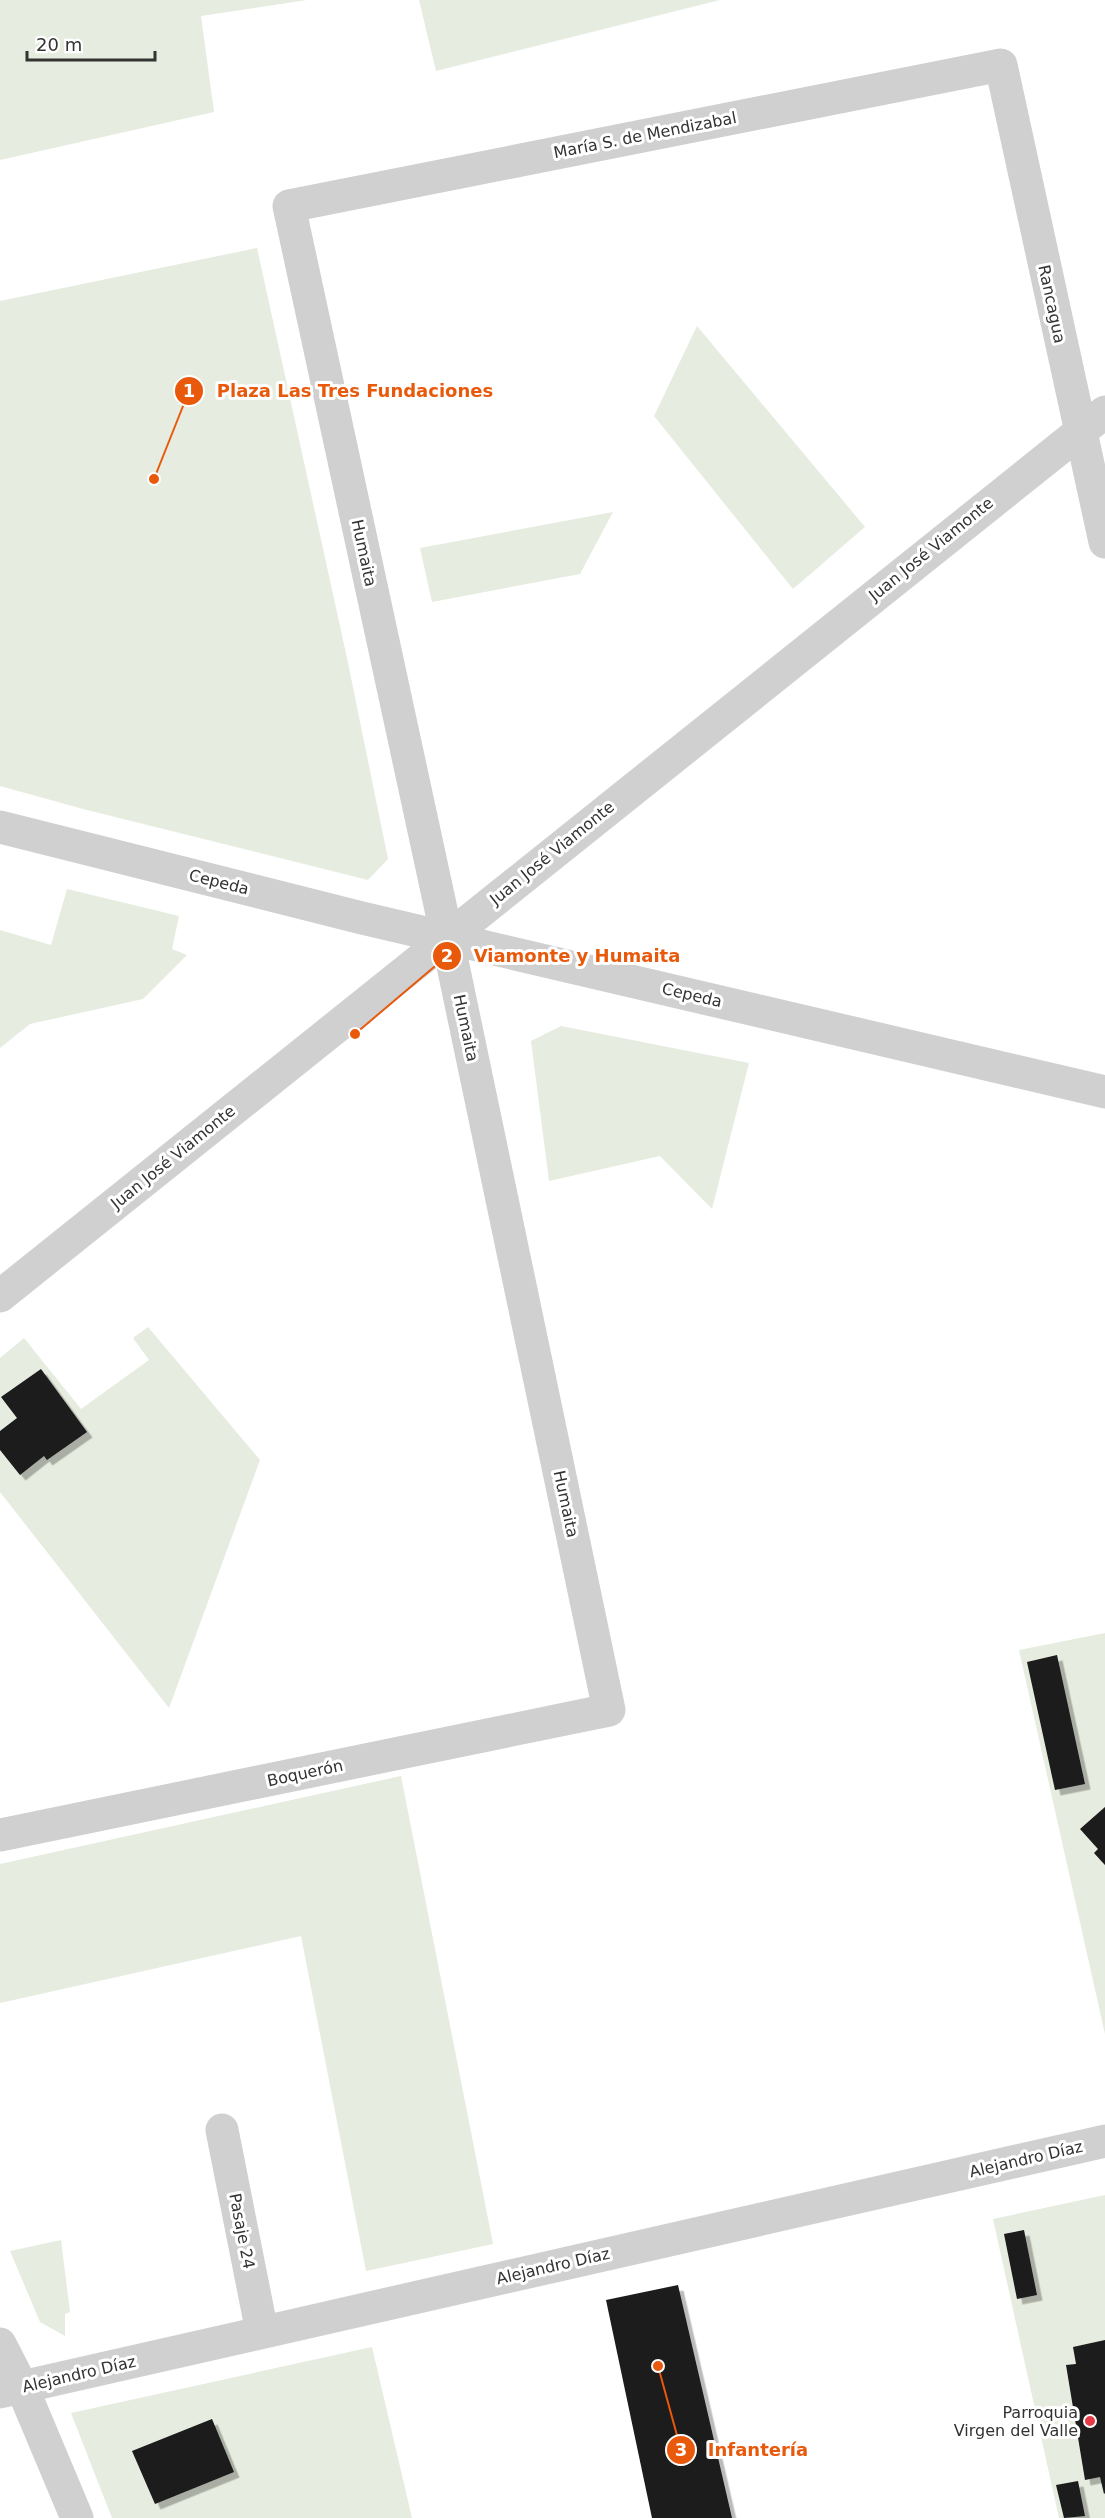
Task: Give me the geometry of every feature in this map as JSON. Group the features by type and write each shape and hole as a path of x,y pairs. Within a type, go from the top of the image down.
{"street":[{"name":"María S. de Mendizabal","path":"289,206 1001,65"},
{"name":"Rancagua","path":"1001,65 1092,421 1105,542"},
{"name":"Humaita","path":"289,206 447,937 609,1710"},
{"name":"Juan José Viamonte","path":"0,1296 1092,421"},
{"name":"Cepeda","path":"0,827 362,918 1105,1092"},
{"name":"Boquerón","path":"0,1835 609,1710"},
{"name":"Pasaje 24","path":"222,2130 262,2332"},
{"name":"Alejandro Díaz","path":"11,2389 1105,2141"},
{"path":"0,2344 11,2389 77,2518"}],"shaded area":[{"path":"0,0 307,0 201,16 214,112 0,160"},
{"path":"419,0 720,0 436,71"},
{"path":"257,248 347,658 388,859 368,880 0,786 0,301"},
{"path":"697,326 865,527 793,589 654,416"},
{"path":"613,512 580,574 432,602 420,548"},
{"path":"67,889 179,916 172,949 187,955 143,999 30,1024 0,1048 0,930 51,945"},
{"path":"561,1026 749,1063 712,1209 660,1156 549,1181 531,1041"},
{"path":"148,1327 260,1460 169,1708 0,1492 0,1358 24,1338 81,1409 149,1360 133,1338"},
{"path":"1105,1633 1105,2034 1019,1650"},
{"path":"401,1776 493,2244 366,2271 301,1936 0,2003 0,1864"},
{"path":"1105,2195 1105,2518 1059,2518 993,2219"},
{"path":"61,2240 70,2312 65,2314 65,2336 40,2322 10,2251"},
{"path":"372,2347 412,2518 112,2518 71,2413"}],"building":[{"path":"41,1369 87,1432 47,1460 44,1456 20,1475 0,1450 0,1431 17,1418 1,1397"},
{"path":"1057,1655 1085,1784 1055,1790 1027,1662"},
{"path":"1105,1807 1105,1865 1094,1853 1098,1849 1080,1829"},
{"path":"1024,2230 1037,2295 1017,2299 1004,2234"},
{"path":"678,2285 732,2518 652,2518 606,2300"},
{"name":"Parroquia Virgen del Valle","path":"1105,2340 1104,2494 1100,2477 1085,2480 1066,2365 1076,2364 1073,2347"},
{"path":"212,2419 234,2472 155,2504 132,2451"},
{"path":"1078,2481 1085,2516 1064,2518 1056,2485"}],"place":[{"name":"Plaza Las Tres Fundaciones","path":"154,479"},
{"name":"Viamonte y Humaita","path":"355,1034"},
{"name":"Infantería","path":"658,2366"},
{"name":"Parroquia Virgen del Valle","path":"1090,2421"}]}
